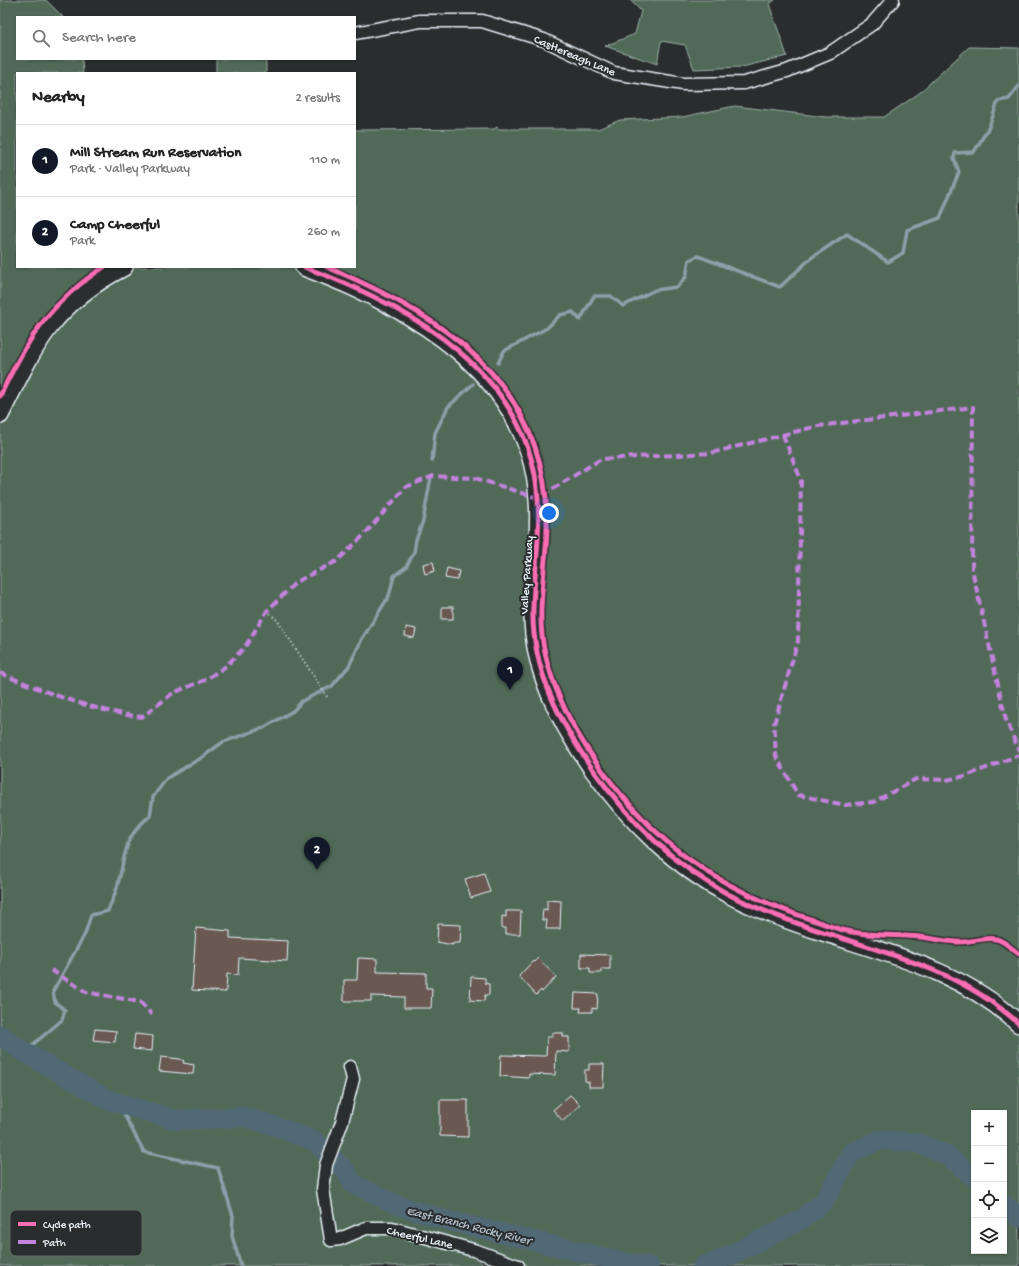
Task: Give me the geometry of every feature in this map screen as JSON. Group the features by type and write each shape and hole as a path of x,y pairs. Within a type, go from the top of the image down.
{"street":[{"name":"Castlereagh Lane","path":"356,33 420,22 482,21 544,40 614,73 683,84 744,83 788,71 830,53 872,24 893,0"},
{"path":"0,414 27,360 45,331 61,312 81,293 103,278 122,268"},
{"name":"Valley Parkway","path":"307,268 335,279 381,301 422,324 452,345 474,364 493,385 508,407 522,432 531,458 538,498 539,530 532,610 534,638 540,666 558,714 594,771 643,830 687,868 728,894 790,921 952,977 985,996 1019,1024"},
{"name":"Cheerful Lane","path":"350,1067 353,1079 342,1122 326,1165 323,1189 331,1240 340,1240 366,1228 392,1228 477,1251 518,1266"}],"path":[{"path":"267,611 277,620 318,685 328,698"}],"green space":[{"path":"0,0 46,0 62,16 16,16 16,60 82,60 83,72 16,72 16,268 356,268 356,130 494,129 497,127 499,129 598,129 620,120 682,117 735,106 826,117 884,117 918,94 969,47 1019,48 1019,1266 520,1266 472,1252 484,1266 0,1266"},
{"path":"630,0 775,0 769,4 787,56 742,67 694,69 685,45 661,41 657,64 605,46 635,34 641,11"},
{"path":"216,60 266,60 266,72 216,72"}],"building":[{"path":"433,562 435,571 425,574 423,564"},
{"path":"447,568 459,571 457,580 445,578"},
{"path":"442,607 453,607 453,619 442,619"},
{"path":"406,627 416,629 414,638 405,636"},
{"path":"484,873 490,892 471,898 465,879"},
{"path":"547,900 561,901 560,929 546,929 547,920 542,920 543,909 547,910"},
{"path":"506,911 521,911 520,934 506,934 506,928 502,928 502,916 506,917"},
{"path":"438,924 461,925 460,943 453,943 453,945 437,942"},
{"path":"196,928 230,931 230,938 288,941 287,961 239,958 238,975 227,974 226,992 192,990"},
{"path":"581,954 610,955 610,969 601,969 601,973 590,973 590,968 581,968"},
{"path":"358,958 377,959 377,972 426,973 426,988 432,988 431,1008 404,1008 404,997 371,996 371,1001 344,1001 344,980 357,980"},
{"path":"538,958 556,977 542,992 541,990 536,995 519,976 533,961 534,962"},
{"path":"471,977 485,978 485,983 489,984 489,995 485,995 484,1001 470,1000"},
{"path":"575,993 598,994 597,1009 592,1008 592,1012 580,1012 581,1008 574,1008"},
{"path":"95,1029 116,1031 115,1042 93,1040"},
{"path":"552,1033 563,1033 563,1037 569,1037 569,1052 556,1051 555,1075 529,1074 529,1078 500,1076 501,1055 546,1056 547,1037 552,1037"},
{"path":"135,1034 153,1036 152,1051 133,1049"},
{"path":"161,1057 180,1059 184,1061 183,1063 194,1065 193,1074 159,1071"},
{"path":"589,1064 604,1064 603,1087 589,1087 589,1082 585,1081 585,1070 589,1070"},
{"path":"570,1095 580,1105 563,1121 553,1110"},
{"path":"440,1100 468,1100 468,1137 440,1136"}],"waterway":[{"path":"498,363 504,351 547,328 560,315 573,312 580,320 594,296 611,296 623,306 655,290 677,287 686,277 689,260 698,256 780,287 811,258 847,234 888,262 903,253 907,230 940,218 959,172 954,158 955,153 974,152 989,127 998,101 1009,99 1019,86"},
{"path":"432,461 435,433 448,407 473,384"},
{"path":"24,1052 62,1020 65,1010 55,1002 53,991 85,934 91,915 108,911 117,887 130,839 141,824 150,816 153,797 167,778 201,758 223,742 263,728 293,711 302,701 332,686 349,666 362,639 389,596 394,576 406,567 414,552 416,540 423,521 431,477"},
{"name":"East Branch Rocky River","path":"0,1035 24,1052 108,1100 176,1120 244,1117 269,1124 314,1141 345,1170 353,1184 400,1206 450,1221 631,1264 649,1266"},
{"path":"118,1103 144,1152 218,1168 233,1216 232,1236 241,1266"},
{"name":"East Branch Rocky River","path":"703,1266 717,1262 802,1219 825,1200 851,1153 879,1140 918,1143 945,1154 971,1175"},
{"name":"East Branch Rocky River","path":"1007,1207 1019,1218"}],"marked path":[{"path":"0,673 70,700 105,710 142,717 173,693 205,680 226,666 245,647 267,611 296,582 337,561 363,536 406,487 433,476 475,478 538,498 601,459 711,453 818,426 973,407 972,569 1006,720 1019,751"},
{"path":"783,435 801,480 798,641 774,724 776,756 798,795 845,805 874,802 916,779 946,780 966,776 1019,755"},
{"path":"51,970 86,992 140,1002 152,1015"}],"cycle path":[{"path":"0,396 31,339 54,308 85,280 103,268"},
{"path":"306,268 344,283 384,302 423,324 458,350 488,381 513,415 530,454 538,499 538,540 533,608 537,652 542,673 559,714 582,753 622,807 638,824 672,856 708,883 728,894 752,906 791,921 930,968 977,992 1019,1024"},
{"path":"329,268 369,286 408,307 445,331 478,358 505,390 527,426 541,468 547,515 541,619 545,653 552,677 561,701 586,747 616,789 650,826 687,858 727,884 749,895 832,927 874,935 920,937 953,942 991,938 1002,941 1019,954"}],"place":[{"name":"Mill Stream Run Reservation","path":"510,690"},
{"name":"Camp Cheerful","path":"317,870"}]}
